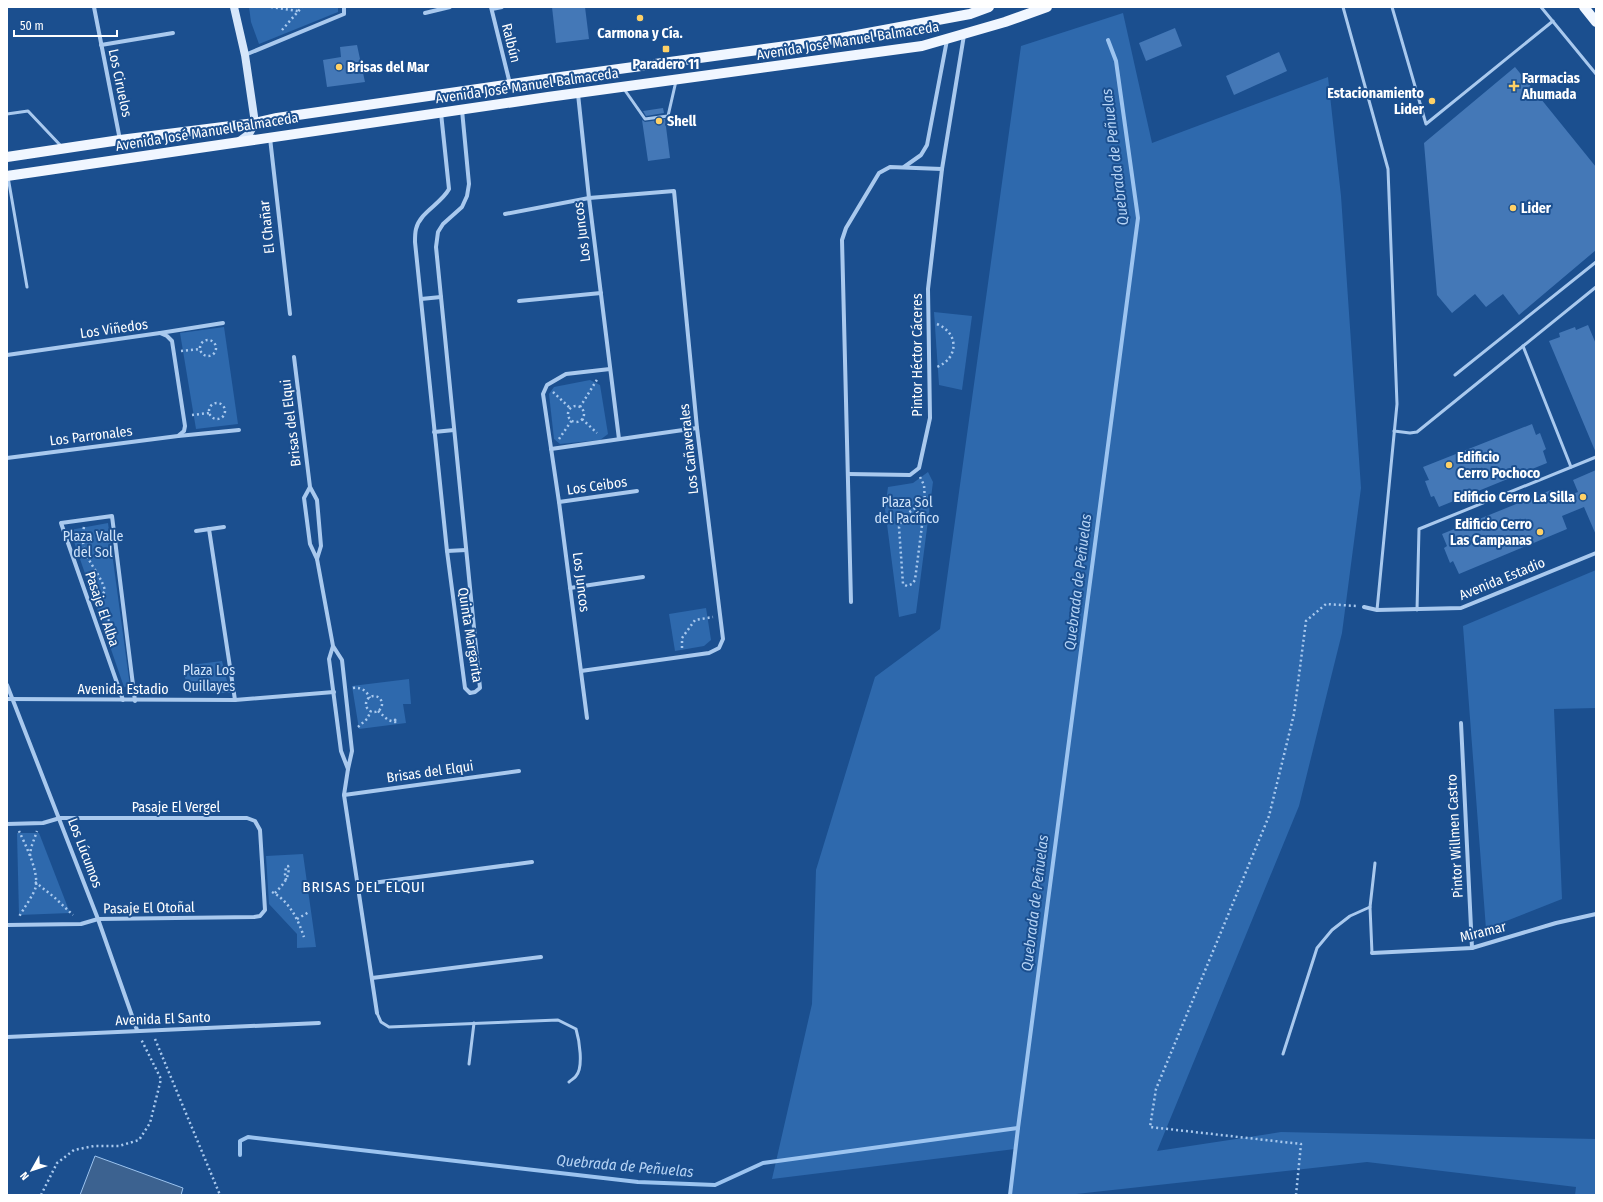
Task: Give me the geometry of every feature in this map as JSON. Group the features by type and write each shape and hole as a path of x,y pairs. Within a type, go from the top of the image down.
{"main road":[{"name":"Avenida José Manuel Balmaceda","path":"7,157 65,150 120,140 255,123 277,118 841,38 970,14 989,7"},
{"name":"Avenida José Manuel Balmaceda","path":"8,176 622,86 922,46 1005,22 1048,7"},
{"path":"1584,7 1596,22"}],"street":[{"name":"Los Ciruelos","path":"94,7 120,140"},
{"path":"234,7 245,55 255,123 249,134 243,140 234,143"},
{"path":"245,55 344,14 344,7"},
{"path":"426,13 450,7"},
{"path":"491,8 502,7"},
{"name":"Ralbún","path":"491,8 510,85"},
{"path":"101,45 173,33"},
{"name":"Pintor Héctor Cáceres","path":"916,470 919,468 930,418 928,289 942,169 964,34"},
{"path":"904,167 921,155 927,145 947,39"},
{"name":"Los Juncos","path":"578,93 589,198 619,439"},
{"name":"Quinta Margarita","path":"441,113 449,190 445,196 420,219 416,229 415,242 447,551 465,688 470,692 475,692 480,688 436,247 438,232 443,224 462,207 467,196 469,184 462,110"},
{"name":"El Chañar","path":"270,137 290,314"},
{"path":"851,602 842,240 846,228 879,173 890,167 942,169"},
{"name":"Los Cañaverales","path":"581,670 709,653 719,648 723,638 697,428 674,191 589,198"},
{"path":"505,214 589,198"},
{"path":"519,301 601,293"},
{"path":"421,298 441,297"},
{"name":"Los Viñedos","path":"7,355 223,323"},
{"path":"160,333 167,336 172,341 174,352 185,426 184,431 178,436"},
{"name":"Brisas del Elqui","path":"294,356 310,487 317,500 321,546 317,559"},
{"path":"547,386 566,374 610,369"},
{"name":"Los Juncos","path":"547,386 543,394 560,502 587,718"},
{"path":"552,449 697,428"},
{"name":"Los Parronales","path":"7,458 178,436 239,430"},
{"path":"434,432 454,430"},
{"path":"848,474 910,475 916,470"},
{"name":"Brisas del Elqui","path":"310,487 304,498 310,544 317,559 333,646 342,660 352,751 344,795 377,1013"},
{"name":"Los Ceibos","path":"560,502 637,491"},
{"name":"Pasaje El Alba","path":"123,700 61,523 112,516 135,701"},
{"path":"196,531 224,527"},
{"path":"209,530 235,700"},
{"path":"447,551 466,550"},
{"name":"Avenida Estadio","path":"1364,607 1378,610 1462,608 1596,553"},
{"path":"570,588 643,577"},
{"name":"Brisas del Elqui","path":"333,646 329,659 341,751 348,768"},
{"name":"Los Lúcumos","path":"7,685 60,818 98,919 137,1030"},
{"name":"Avenida Estadio","path":"7,700 235,700 334,692"},
{"name":"Pintor Willmen Castro","path":"1461,723 1472,948"},
{"name":"Brisas del Elqui","path":"344,795 519,771"},
{"name":"Pasaje El Vergel","path":"7,824 44,823 60,818 247,818 255,821 260,830 265,910"},
{"path":"357,885 532,862"},
{"name":"Pasaje El Otoñal","path":"7,925 81,924 98,919 254,917 260,916 265,910"},
{"name":"Miramar","path":"1372,952 1472,948 1556,923 1596,914"},
{"path":"372,978 541,957"},
{"name":"Avenida El Santo","path":"7,1037 319,1023"}],"lane":[{"path":"1343,7 1388,169 1397,404 1378,610"},
{"path":"1392,7 1426,124 1553,21"},
{"path":"1541,7 1596,74"},
{"path":"622,86 645,119 668,116 676,79"},
{"path":"7,114 28,111 65,150"},
{"path":"8,176 27,287"},
{"path":"1455,375 1596,262"},
{"path":"1394,431 1410,433 1417,432 1596,287"},
{"path":"1523,346 1571,467"},
{"path":"1417,610 1419,529 1596,457"},
{"path":"1372,952 1370,907 1375,863"},
{"path":"1283,1054 1317,948 1332,930 1350,916 1370,907"},
{"path":"377,1013 381,1022 389,1027 558,1020 576,1029 579,1039 580,1064 577,1075 569,1082"},
{"path":"469,1064 474,1023"}],"path":[{"path":"271,7 299,11"},
{"path":"280,31 302,7"},
{"path":"928,321 942,326 950,334 955,345 951,357 942,365 929,370"},
{"path":"209,341 213,343 216,349 212,355 207,356 202,354 200,349 202,344 209,341"},
{"path":"174,352 200,349"},
{"path":"580,406 604,369"},
{"path":"547,386 570,408"},
{"path":"215,403 222,405 224,409 222,416 218,419 213,418 209,413 210,406 215,403"},
{"path":"575,405 580,406 584,414 582,419 578,422 572,420 568,415 570,408 575,405"},
{"path":"184,416 209,413"},
{"path":"582,419 605,441"},
{"path":"552,449 572,420"},
{"path":"916,470 924,485 925,502 915,580 912,584 907,586 904,584 900,527 901,521 906,515 925,502"},
{"path":"85,520 82,535 84,548 88,560 101,579 105,590 99,602 103,613 110,620 111,629 108,637"},
{"path":"1296,1195 1301,1144 1150,1127 1156,1089 1269,816 1294,714 1306,621 1326,604 1364,607"},
{"path":"682,657 682,638 695,620 720,616"},
{"path":"345,689 360,688 365,691 370,698"},
{"path":"370,698 375,697 381,700 382,705 378,711"},
{"path":"370,698 366,705 371,711"},
{"path":"350,730 363,724 371,711"},
{"path":"371,711 378,711 388,720 395,722 397,721"},
{"path":"30,857 35,836 44,823"},
{"path":"15,824 30,857 36,887 15,925"},
{"path":"275,893 286,880"},
{"path":"35,882 54,897 81,924"},
{"path":"264,891 275,893 283,900 297,919 304,937"},
{"path":"297,919 309,912"},
{"path":"41,1195 57,1163 74,1150 94,1146 119,1146 139,1140 150,1123 161,1079 137,1030"},
{"path":"152,1031 220,1195"}],"green space":[{"path":"249,7 338,7 338,12 259,44 251,22"},
{"name":"Quebrada de Peñuelas","path":"1123,13 1152,143 1328,77 1341,196 1361,488 1342,633 1299,806 1157,1151 1281,1132 1596,1139 1596,1195 1575,1195 1576,1187 1367,1162 1067,1195 1010,1195 1015,1149 772,1179 812,1004 816,870 875,677 940,629 1021,46"},
{"path":"934,312 972,316 962,390 939,385"},
{"path":"224,327 238,424 196,429 180,333"},
{"path":"590,380 600,385 608,434 600,440 560,444 554,439 549,394 554,387"},
{"name":"Plaza Sol del Pacífico","path":"928,472 933,482 916,613 899,617 885,509 888,487 913,483"},
{"name":"Plaza Valle del Sol","path":"108,523 130,686 124,687 70,530"},
{"path":"1596,570 1596,708 1554,709 1562,899 1486,929 1463,626"},
{"path":"706,608 711,640 704,646 675,651 669,614"},
{"name":"Plaza Los Quillayes","path":"222,661 230,693 189,693 182,666"},
{"path":"409,679 411,704 403,704 406,723 359,729 352,686"},
{"path":"17,833 39,833 70,913 19,915"},
{"path":"303,854 316,947 297,948 297,934 269,904 266,856"}],"shaded area":[{"path":"95,1156 183,1188 181,1195 80,1195"}],"building":[{"path":"552,7 585,7 589,39 556,43"},
{"path":"1175,28 1182,46 1146,61 1139,43"},
{"name":"Brisas del Mar","path":"357,45 365,82 327,87 323,60 341,57 340,47"},
{"path":"1279,52 1287,71 1234,95 1226,76"},
{"name":"Lider","path":"1515,67 1596,167 1596,250 1519,315 1503,294 1486,307 1475,294 1452,313 1437,295 1424,143"},
{"path":"663,108 664,113 646,116 643,111"},
{"path":"665,119 670,158 648,161 642,120 645,122"},
{"path":"1588,325 1596,344 1596,453 1549,341 1560,337 1559,333 1575,327 1576,330"},
{"name":"Edificio Cerro Pochoco","path":"1532,424 1536,435 1540,433 1546,449 1543,451 1547,463 1439,507 1434,496 1431,497 1425,481 1429,480 1423,467"},
{"name":"Edificio Cerro Las Campanas","path":"1596,470 1596,535 1584,507 1562,516 1567,529 1459,574 1453,561 1450,563 1444,548 1447,546 1442,534 1551,490 1556,501 1578,492 1573,480"}],"waterway":[{"name":"Quebrada de Peñuelas","path":"240,1155 240,1141 248,1137 638,1182 715,1185 763,1163 1018,1128 1138,218 1116,61 1108,40"},
{"name":"Quebrada de Peñuelas","path":"1010,1195 1018,1128"}],"place":[{"name":"Carmona y Cía.","path":"640,18"},
{"name":"Paradero 11","path":"666,49"},
{"name":"Brisas del Mar","path":"339,67"},
{"name":"Farmacias Ahumada","path":"1514,86"},
{"name":"Estacionamiento Lider","path":"1432,101"},
{"name":"Shell","path":"659,121"},
{"name":"Lider","path":"1513,208"},
{"name":"Edificio Cerro Pochoco","path":"1449,465"},
{"name":"Edificio Cerro La Silla","path":"1583,497"},
{"name":"Edificio Cerro Las Campanas","path":"1540,532"}],"district":[{"name":"BRISAS DEL ELQUI","path":"364,887"}]}
